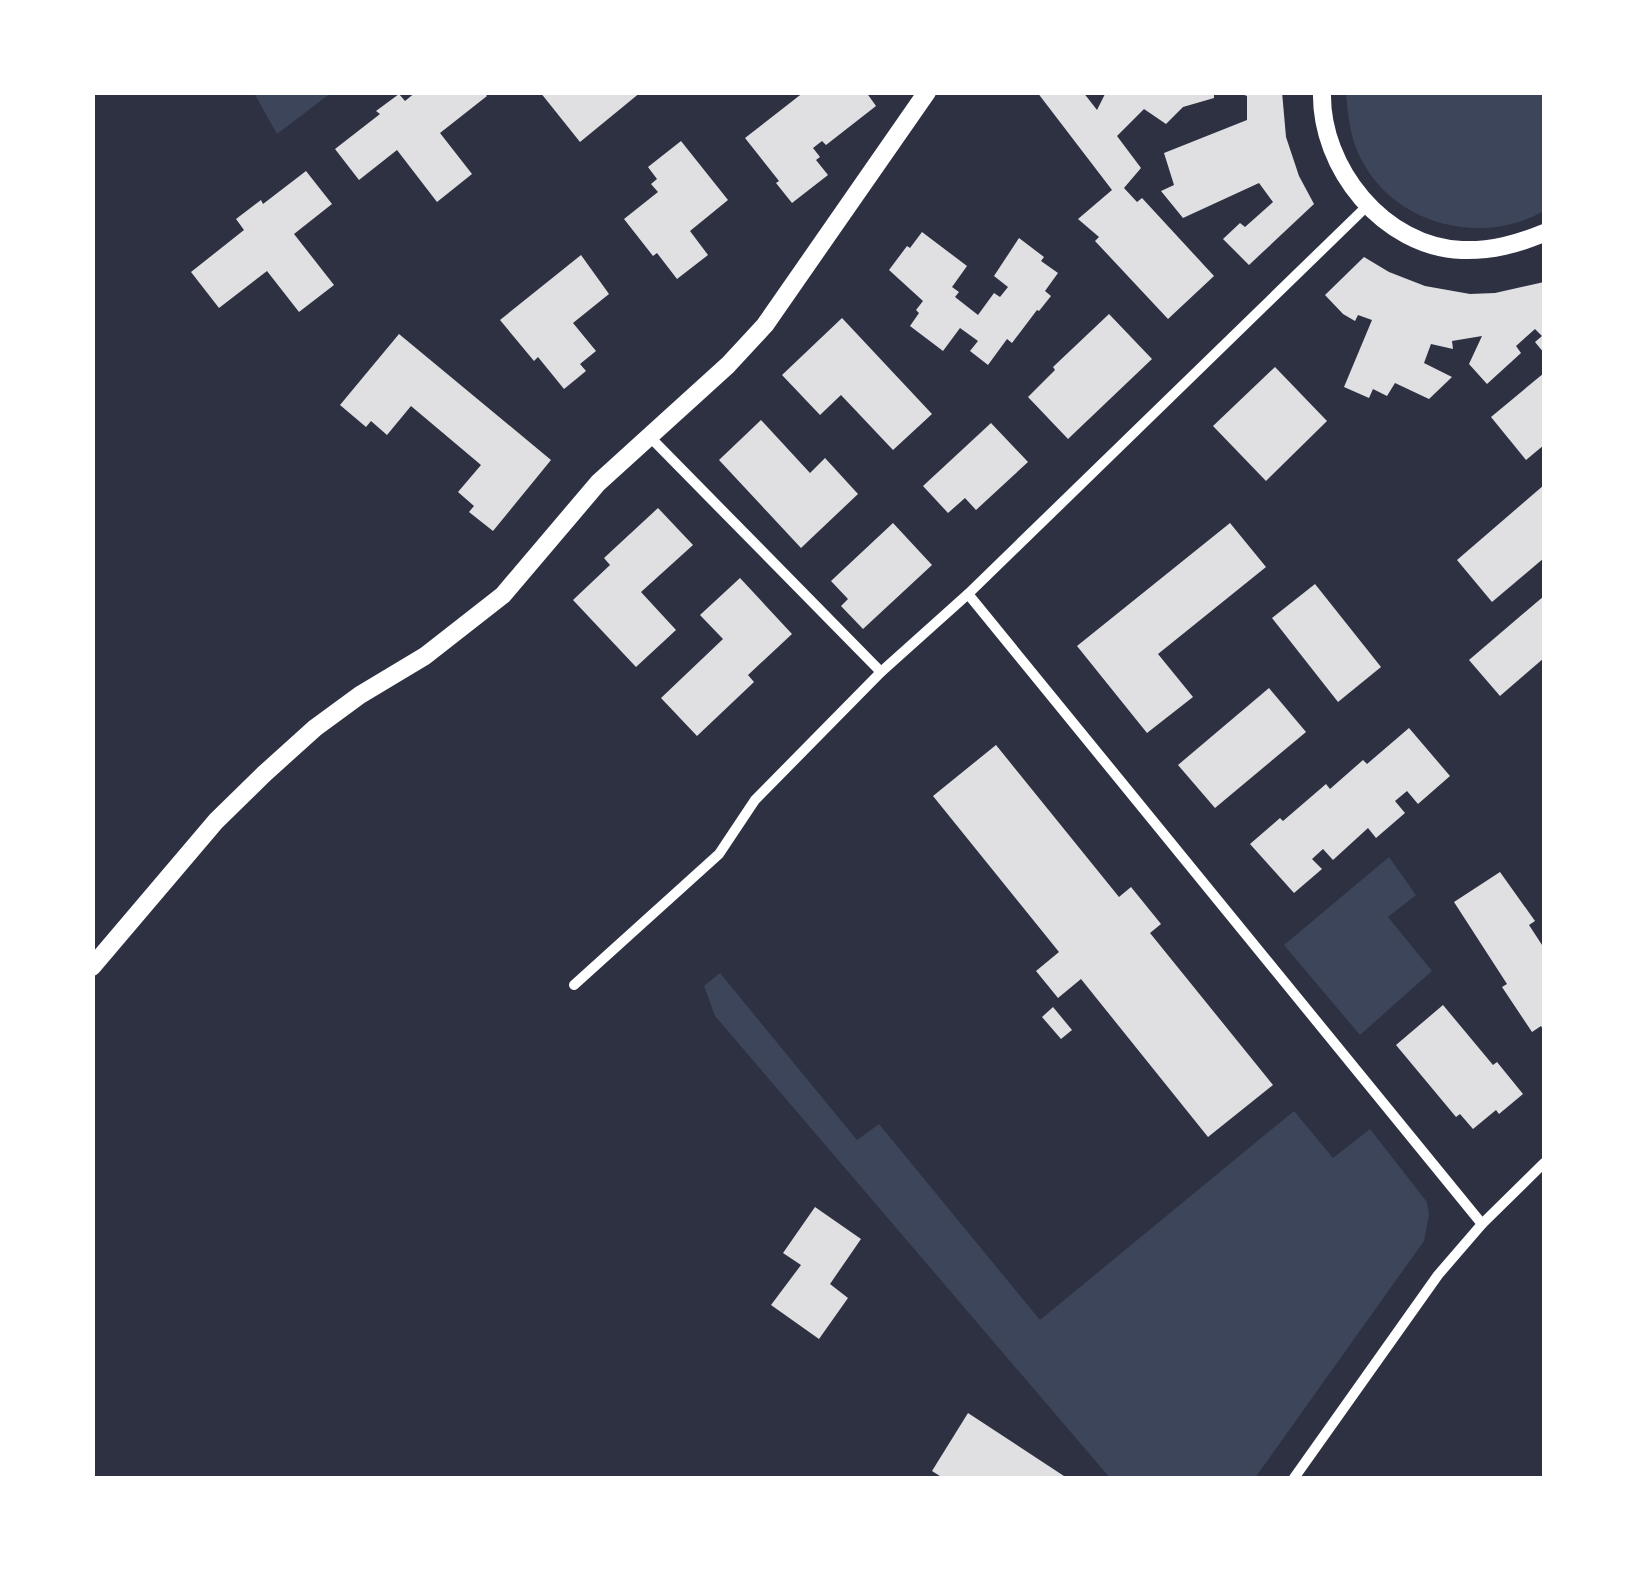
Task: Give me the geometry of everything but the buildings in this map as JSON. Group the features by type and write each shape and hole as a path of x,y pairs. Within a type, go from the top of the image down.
{"street":[{"path":"92,967 216,821 264,774 360,695 425,656 503,595 598,483 728,365 765,325 927,92"},
{"path":"1322,92 1322,115 1337,164 1367,206 1410,236 1459,250 1511,247 1544,233"},
{"path":"574,985 719,854 755,800 881,672 968,594 1367,206"},
{"path":"649,436 881,672"},
{"path":"968,594 1482,1224"},
{"path":"1294,1478 1438,1275 1482,1224 1544,1163"}],"shaded area":[{"path":"254,93 331,93 277,134"},
{"path":"1346,93 1544,93 1544,211 1520,222 1468,228 1419,215 1377,183 1362,161 1352,136"},
{"path":"1389,857 1416,895 1388,917 1432,971 1360,1035 1284,945"},
{"path":"720,973 857,1140 879,1124 1040,1320 1294,1111 1333,1158 1370,1129 1427,1202 1424,1241 1255,1478 1110,1478 715,1016 704,986"}]}
